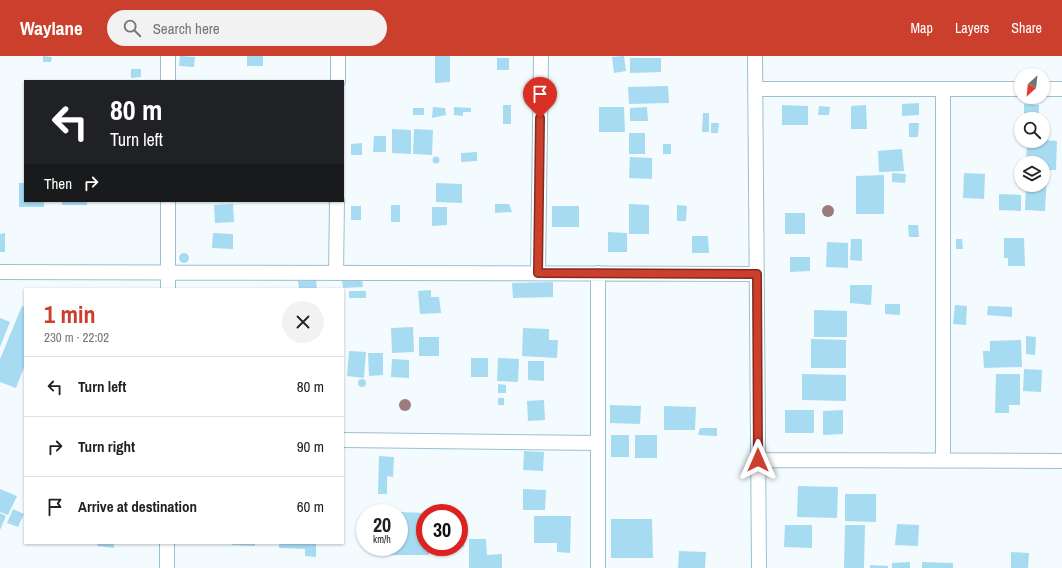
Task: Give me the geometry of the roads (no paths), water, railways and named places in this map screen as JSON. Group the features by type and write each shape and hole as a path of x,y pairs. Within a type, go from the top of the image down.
{"street":[{"path":"168,56 168,80"},
{"path":"338,56 338,80"},
{"path":"538,273 541,56"},
{"path":"755,56 759,568"},
{"path":"755,89 1014,89"},
{"path":"943,89 943,461"},
{"path":"1050,89 1062,89"},
{"path":"168,202 168,288"},
{"path":"336,273 337,202"},
{"path":"0,272 757,274"},
{"path":"598,273 598,568"},
{"path":"344,440 598,443"},
{"path":"758,460 1062,461"},
{"path":"167,544 167,568"}]}
